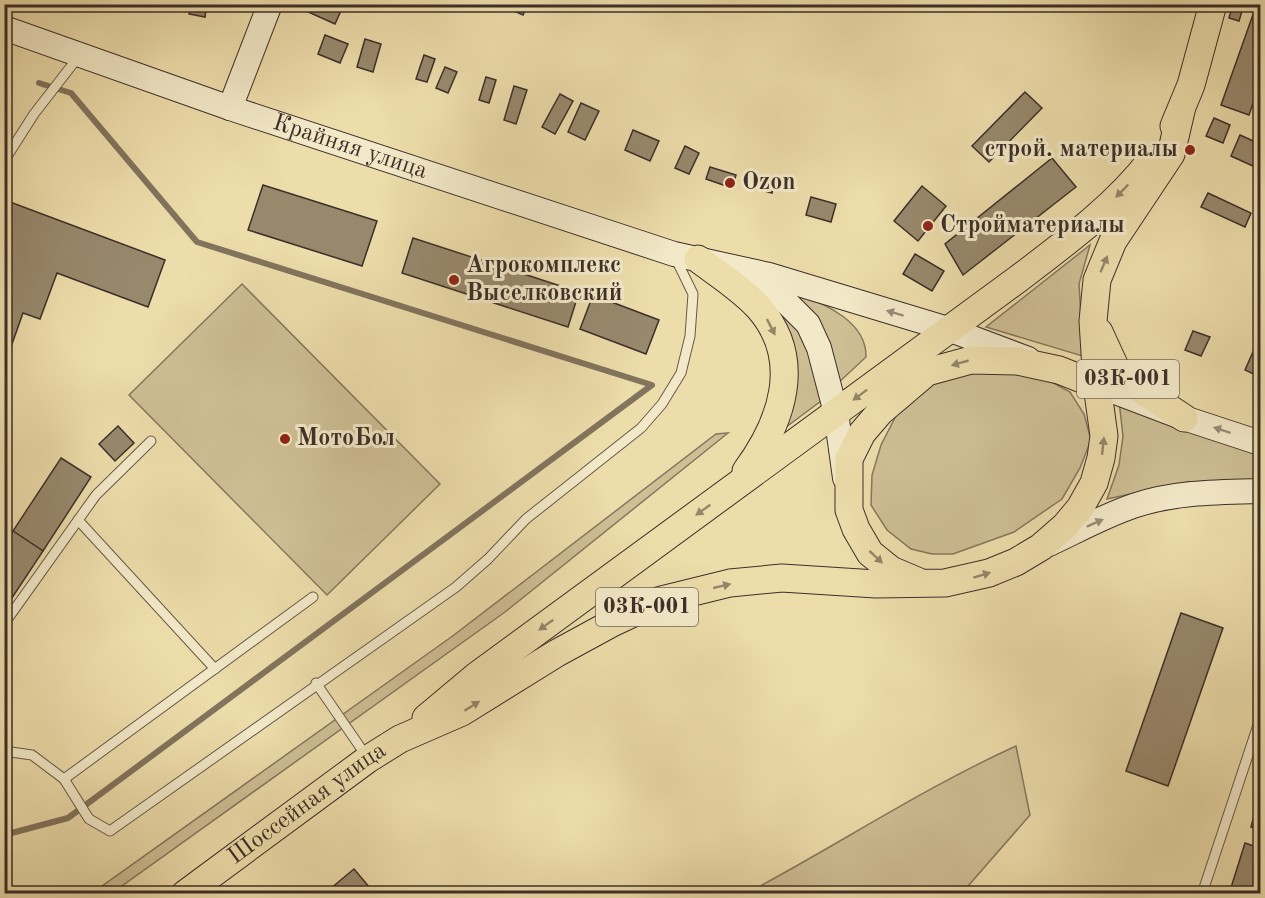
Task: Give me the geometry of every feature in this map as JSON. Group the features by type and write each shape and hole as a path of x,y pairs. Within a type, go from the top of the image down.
{"main road":[{"name":"03К-001","path":"400,739 475,677 951,330 1077,234 1105,209 1148,165 1167,140 1191,85 1214,4"},
{"name":"03К-001","path":"400,739 462,712 557,653 661,600 730,584 782,578 876,584 956,581 989,573 1016,562 1041,547 1065,526 1080,508 1094,483 1104,436 1096,385 1093,321 1097,280 1113,241 1171,154 1181,111"},
{"name":"03К-001","path":"686,257 735,286 759,308 770,323 783,362 784,388 778,415 763,448 733,488"},
{"name":"03К-001","path":"1093,321 1116,369 1140,389 1184,418"},
{"path":"880,412 908,360"},
{"path":"849,510 849,459 862,433 880,412 927,372 971,360 1017,361 1059,370"},
{"name":"03К-001","path":"1059,370 1096,385"},
{"name":"03К-001","path":"849,510 856,529 870,553 891,570 924,583"},
{"name":"Шоссейная улица","path":"185,894 368,759 400,739"}],"street":[{"path":"230,108 270,4"},
{"name":"Крайняя улица","path":"4,28 230,108 686,257"},
{"name":"03К-001","path":"686,257 769,275 951,330 1059,370"},
{"name":"03К-001","path":"686,257 759,285 788,304 808,324 819,348 836,413 849,510"},
{"name":"03К-001","path":"1096,385 1260,443"},
{"name":"03К-001","path":"1041,547 1143,504 1162,499 1202,493 1260,491"}],"lane":[{"path":"4,161 34,114 80,54"},
{"path":"4,751 32,754 64,779 89,819 110,831 456,586 488,559 525,519 641,428 662,404 681,374 690,336 693,294 686,257"},
{"path":"4,624 96,495 151,441"},
{"path":"78,520 215,669"},
{"path":"64,779 313,597"},
{"path":"316,683 368,759"},
{"path":"1202,894 1260,719"}],"shaded area":[{"path":"1090,245 1079,284 1082,334 1089,358 986,327"},
{"name":"МотоБол","path":"242,284 440,484 327,595 129,395"},
{"path":"797,295 820,303 843,316 860,334 865,345 866,357 836,385 810,311"},
{"path":"775,302 796,318 825,398 778,433"},
{"path":"1001,369 1048,380 1070,392 1084,414 1091,440 1080,468 1062,499 1014,532 953,554 932,554 911,549 887,530 871,505 872,475 881,445 897,414 923,388 946,377"},
{"path":"1119,401 1260,449 1260,480 1187,482 1107,499 1119,465 1123,436"},
{"path":"728,433 505,612 112,893 91,894 454,635 716,434"},
{"path":"1016,746 1030,815 962,893 756,893 762,885 919,795"}],"building":[{"path":"191,4 207,4 205,17 189,14"},
{"path":"306,4 344,4 335,24 304,10"},
{"path":"504,4 528,4 523,15 503,6"},
{"path":"1233,4 1244,4 1239,21 1229,18"},
{"path":"1256,6 1260,8 1260,83 1249,115 1221,105"},
{"path":"325,35 348,44 340,63 318,54"},
{"path":"365,39 381,44 373,72 357,67"},
{"path":"424,55 435,59 427,82 416,79"},
{"path":"445,67 457,72 448,93 436,88"},
{"path":"486,77 496,80 489,103 479,100"},
{"path":"514,86 527,90 516,124 504,120"},
{"path":"1025,92 1042,108 989,162 972,146"},
{"path":"560,94 573,101 555,134 542,127"},
{"path":"581,103 599,111 585,140 568,132"},
{"path":"1214,118 1230,125 1223,143 1206,136"},
{"path":"633,130 659,141 650,161 625,150"},
{"path":"1240,135 1260,144 1260,156 1255,167 1231,156"},
{"path":"685,146 699,153 689,174 675,168"},
{"path":"1052,158 1076,187 963,275 945,244"},
{"path":"710,167 736,175 732,188 706,179"},
{"path":"762,175 776,179 772,193 758,189"},
{"path":"263,185 377,221 362,266 248,230"},
{"path":"922,186 946,206 918,241 894,221"},
{"path":"1208,193 1251,213 1245,227 1201,207"},
{"path":"811,197 836,204 831,222 806,215"},
{"path":"10,202 165,260 148,307 57,273 40,319 23,313 7,358 4,357 4,217"},
{"path":"413,238 579,292 568,327 402,273"},
{"path":"915,254 944,271 932,291 903,274"},
{"path":"593,295 659,320 646,354 580,329"},
{"path":"1193,331 1210,337 1201,356 1185,350"},
{"path":"1260,336 1260,377 1245,370"},
{"path":"118,426 134,443 115,461 99,444"},
{"path":"61,458 91,477 43,551 13,531"},
{"path":"13,531 43,551 4,610 4,544"},
{"path":"1181,613 1223,628 1168,786 1126,771"},
{"path":"1258,800 1260,801 1260,830 1251,827"},
{"path":"1245,843 1260,848 1260,894 1229,894"},
{"path":"354,869 375,894 324,894"}],"waterway":[{"path":"4,835 68,818 652,385 197,242 71,93 39,83"}],"place":[{"name":"строй. материалы","path":"1190,150"},
{"name":"Ozon","path":"730,183"},
{"name":"Стройматериалы","path":"928,226"},
{"name":"Агрокомплекс Выселковский","path":"454,280"},
{"name":"МотоБол","path":"285,439"}]}
